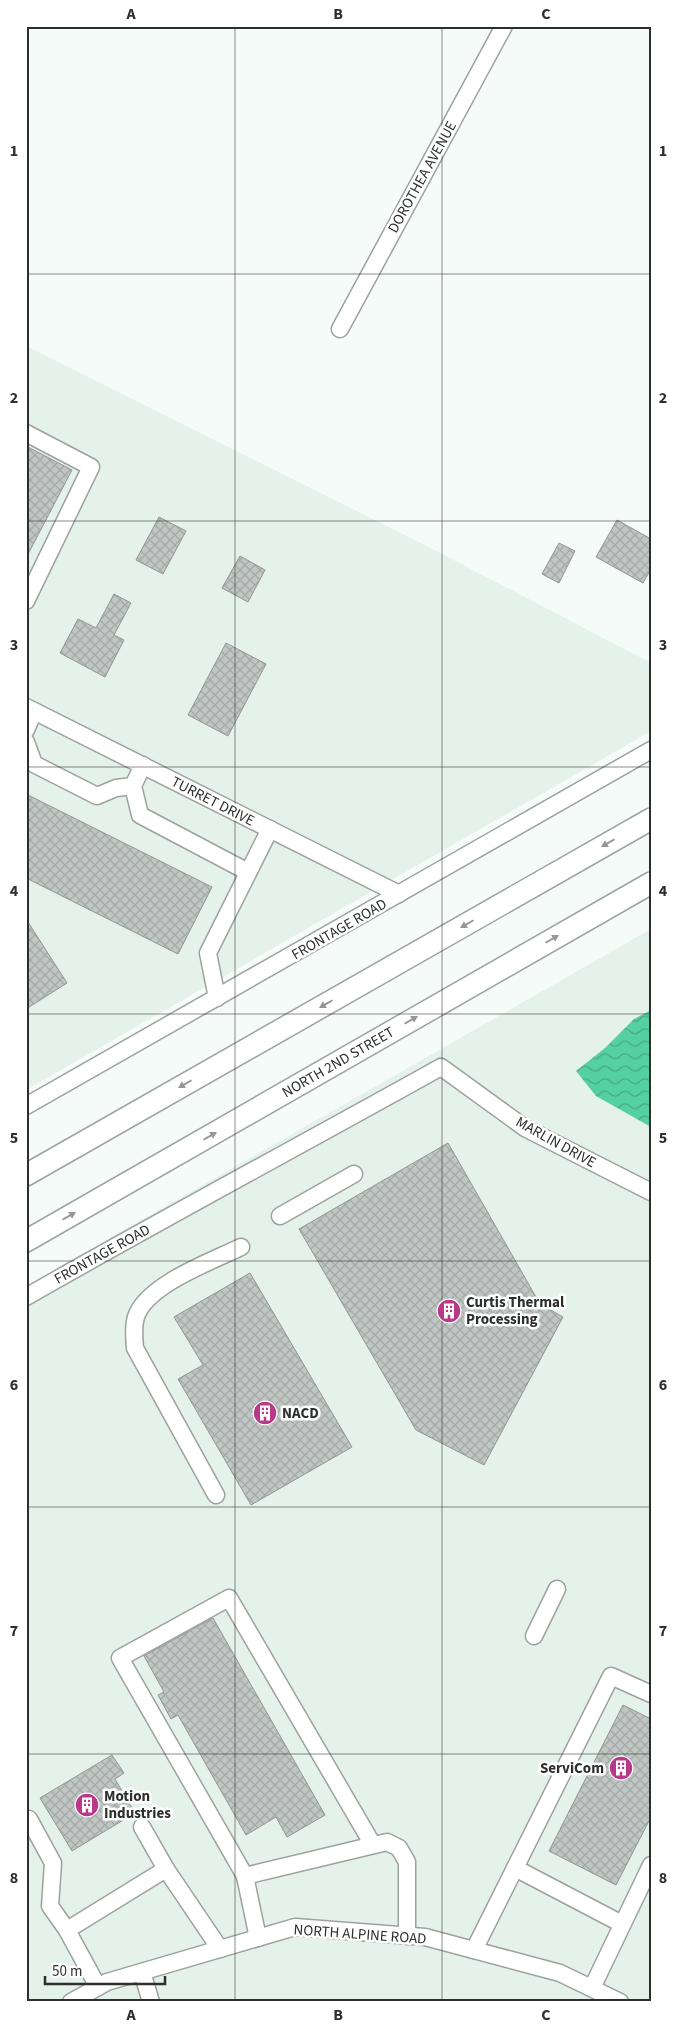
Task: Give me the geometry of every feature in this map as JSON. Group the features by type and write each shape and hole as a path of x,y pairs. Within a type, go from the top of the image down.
{"main road":[{"path":"26,1175 651,819"},
{"name":"NORTH 2ND STREET","path":"26,1241 651,883"}],"street":[{"name":"DOROTHEA AVENUE","path":"340,329 504,26"},
{"path":"26,433 91,467 26,601"},
{"path":"26,730 30,709"},
{"name":"TURRET DRIVE","path":"30,709 400,894"},
{"path":"26,742 34,764 97,796 116,788 133,786"},
{"name":"FRONTAGE ROAD","path":"26,1106 651,750"},
{"path":"142,765 133,786 140,815 248,872"},
{"path":"217,998 208,952 270,829"},
{"name":"FRONTAGE ROAD","path":"26,1297 441,1067"},
{"name":"MARLIN DRIVE","path":"441,1067 525,1128 651,1192"},
{"path":"280,1216 354,1174"},
{"path":"216,1494 134,1348 134,1333 136,1316 148,1299 162,1285 241,1247"},
{"path":"534,1636 557,1589"},
{"path":"258,1938 245,1876 120,1658 229,1598 373,1845"},
{"path":"474,1950 611,1676 651,1694"},
{"path":"29,1819 53,1863 50,1906 67,1930 98,1987"},
{"path":"142,1826 166,1869 220,1949"},
{"path":"245,1876 387,1842 399,1848 407,1862 407,1936"},
{"path":"592,1988 651,1865"},
{"path":"515,1868 622,1924"},
{"path":"67,1930 166,1869"},
{"name":"NORTH ALPINE ROAD","path":"71,2002 107,1982 295,1927 425,1937 560,1972 620,2002"},
{"path":"142,1972 151,2002"}],"shaded area":[{"path":"26,346 423,544 651,663 651,731 26,1090"},
{"path":"651,929 651,2002 26,2002 26,1286"}],"water":[{"path":"651,1010 651,1127 596,1096 576,1071 605,1048 634,1019"}],"building":[{"path":"26,446 72,470 26,558"},
{"path":"159,517 186,531 163,574 136,560"},
{"path":"617,520 651,539 651,569 643,583 596,557"},
{"path":"559,543 575,551 559,583 542,574"},
{"path":"240,556 265,570 248,602 222,588"},
{"path":"114,594 131,603 114,635 124,640 105,677 60,653 78,619 96,628"},
{"path":"226,643 266,664 228,736 188,715"},
{"path":"26,794 212,887 178,954 26,878"},
{"path":"26,919 67,983 26,1009"},
{"name":"Curtis Thermal Processing","path":"448,1143 540,1304 563,1317 484,1465 416,1430 299,1229"},
{"name":"NACD","path":"250,1273 352,1447 251,1505 178,1379 203,1365 174,1317"},
{"path":"213,1618 325,1815 287,1837 276,1817 246,1835 178,1715 171,1719 158,1695 164,1692 144,1656"},
{"name":"ServiCom","path":"623,1705 651,1719 651,1817 616,1885 549,1851"},
{"name":"Motion Industries","path":"112,1755 124,1773 115,1779 135,1813 72,1851 40,1798"}],"place":[{"name":"Curtis Thermal Processing","path":"449,1311"},
{"name":"NACD","path":"265,1413"},
{"name":"ServiCom","path":"621,1768"},
{"name":"Motion Industries","path":"87,1805"}]}
